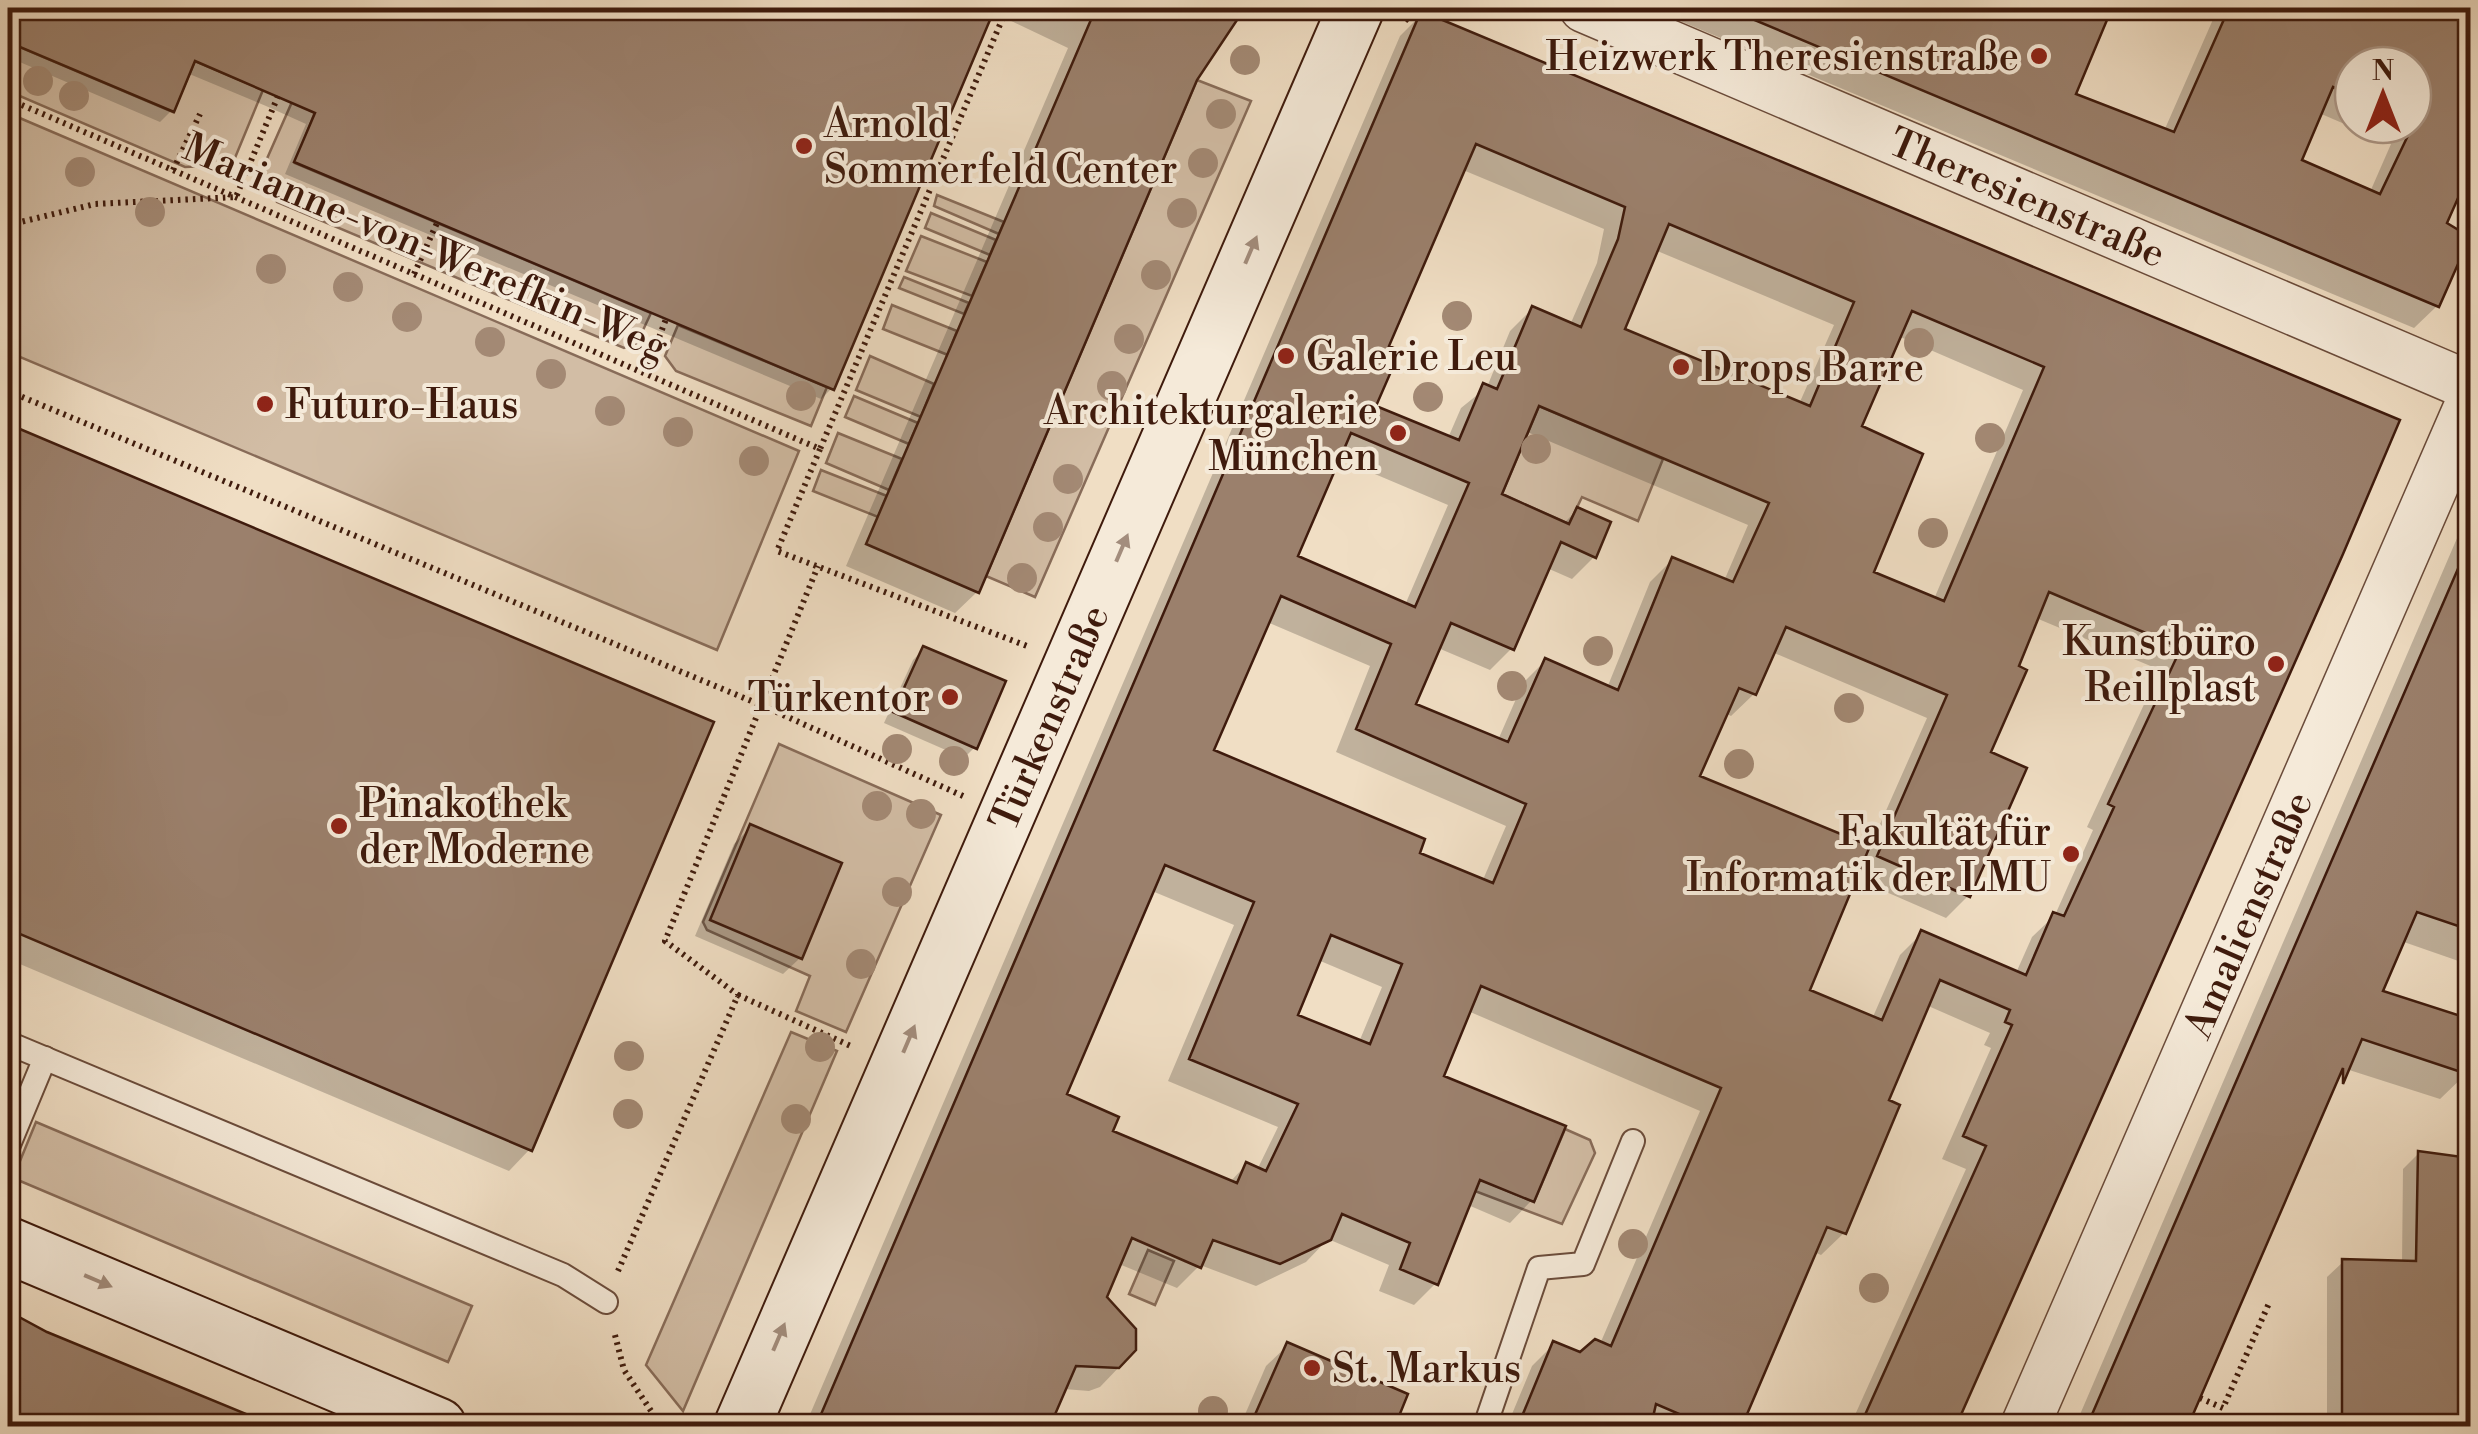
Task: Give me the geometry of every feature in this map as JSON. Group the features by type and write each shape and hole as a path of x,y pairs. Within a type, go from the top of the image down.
{"main road":[{"name":"Türkenstraße","path":"742,1426 1356,8"},
{"path":"8,1245 438,1426"}],"street":[{"name":"Theresienstraße","path":"1584,8 2470,386"},
{"name":"Amalienstraße","path":"2026,1426 2470,403"}],"lane":[{"path":"8,1043 563,1275 606,1302"},
{"path":"8,1147 45,1058"},
{"path":"1485,1426 1539,1268 1583,1264 1633,1141"}],"path":[{"path":"1007,8 777,550 1028,646"},
{"path":"8,225 95,204 236,197 278,96"},
{"name":"Marianne-von-Werefkin-Weg","path":"8,99 820,448"},
{"path":"173,170 200,114"},
{"path":"414,274 437,223"},
{"path":"646,372 666,319"},
{"path":"8,390 761,704 963,796"},
{"path":"818,566 665,941 738,995 854,1047"},
{"path":"606,1302 738,995"},
{"path":"2200,1398 2223,1408 2270,1301"},
{"path":"624,1370 661,1426"}],"shaded area":[{"path":"8,42 173,112 195,61 263,90 232,165 185,167 8,91"},
{"path":"1197,80 1251,101 1035,597 986,576"},
{"path":"292,102 315,112 295,163 651,313 637,343 624,348 277,202 258,179"},
{"path":"8,113 799,451 717,650 8,352"},
{"path":"937,195 1004,222 999,234 934,206"},
{"path":"931,213 996,240 990,255 925,228"},
{"path":"921,236 987,262 972,296 906,271"},
{"path":"904,277 969,303 964,314 899,288"},
{"path":"892,305 957,331 948,355 883,329"},
{"path":"678,325 827,387 811,426 676,371 665,356"},
{"path":"870,356 934,384 921,417 856,390"},
{"path":"854,396 918,423 909,444 845,417"},
{"path":"1539,406 1663,459 1638,521 1582,497 1569,524 1502,494"},
{"path":"838,433 902,459 889,490 826,463"},
{"path":"821,470 887,496 878,517 813,491"},
{"path":"779,744 941,815 846,1032 796,1011 810,976 707,930 703,922"},
{"path":"791,1032 837,1051 683,1411 646,1365"},
{"path":"36,1122 472,1306 448,1362 13,1178"},
{"path":"1565,1129 1590,1140 1595,1153 1562,1224 1417,1169 1422,1155 1534,1202"},
{"path":"1148,1250 1174,1261 1155,1305 1129,1294"}],"building":[{"path":"8,8 995,8 834,390 294,162 315,113 195,61 174,112 8,42"},
{"path":"1096,8 1245,8 1197,80 979,593 866,544"},
{"path":"1726,8 2112,8 2076,94 2174,132 2229,8 2470,8 2470,171 2447,223 2470,237 2439,307"},
{"path":"1421,11 2400,420 1956,1426 1860,1426 1986,1146 1963,1136 2012,1025 2005,1022 2010,1010 1940,980 1889,1100 1900,1105 1846,1234 1827,1227 1742,1426 1707,1426 1656,1404 1651,1426 1518,1426 1553,1341 1580,1352 1595,1339 1611,1346 1721,1088 1481,986 1444,1076 1566,1126 1534,1202 1480,1180 1438,1285 1400,1269 1410,1243 1342,1214 1331,1240 1280,1264 1213,1240 1201,1268 1132,1238 1107,1297 1136,1329 1136,1350 1119,1368 1076,1366 1050,1426 816,1426","holes":["1476,144 1625,207 1618,239 1581,327 1532,306 1497,389 1483,383 1459,440 1376,406 1400,351 1389,346","1669,224 1854,302 1810,406 1625,329","1912,311 2044,367 1944,601 1874,572 1923,454 1862,426","1539,406 1769,503 1733,582 1672,557 1618,690 1545,658 1508,742 1416,704 1451,623 1514,650 1561,542 1596,558 1611,522 1577,507 1569,524 1502,494","1351,433 1469,483 1415,607 1298,556","2049,592 2181,648 2108,804 2114,807 2064,916 2053,912 2026,975 1921,930 1882,1020 1810,990 1870,846 1700,776 1739,688 1756,695 1786,627 1947,695 1877,856 1970,897 2027,768 1991,752 2027,670 2019,666","1281,596 1391,644 1356,729 1526,804 1493,883 1420,853 1425,839 1214,750","1165,865 1254,902 1189,1059 1298,1104 1266,1171 1246,1162 1237,1183 1113,1131 1119,1117 1067,1094","1331,935 1402,964 1370,1044 1298,1015"]},
{"name":"Pinakothek der Moderne","path":"8,424 714,722 532,1151 8,929"},
{"path":"2470,541 2470,930 2417,912 2383,991 2470,1019 2470,1075 2362,1039 2343,1084 2343,1068 2188,1426 2087,1426"},
{"name":"Türkentor","path":"923,646 1006,681 977,749 893,712"},
{"path":"750,824 842,863 802,959 710,920"},
{"path":"2418,1151 2470,1158 2465,1426 2342,1425 2342,1259 2416,1261"},
{"path":"8,1311 47,1332 275,1426 8,1426"},
{"name":"St. Markus","path":"1287,1342 1408,1394 1395,1426 1250,1426"}],"place":[{"name":"Heizwerk Theresienstraße","path":"2039,56"},
{"name":"Arnold Sommerfeld Center","path":"804,146"},
{"name":"Galerie Leu","path":"1286,356"},
{"name":"Drops Barre","path":"1681,367"},
{"name":"Futuro-Haus","path":"265,404"},
{"name":"Architekturgalerie München","path":"1398,433"},
{"name":"Kunstbüro Reillplast","path":"2276,664"},
{"name":"Türkentor","path":"950,697"},
{"name":"Pinakothek der Moderne","path":"339,826"},
{"name":"Fakultät für Informatik der LMU","path":"2071,854"},
{"name":"St. Markus","path":"1312,1368"}]}
